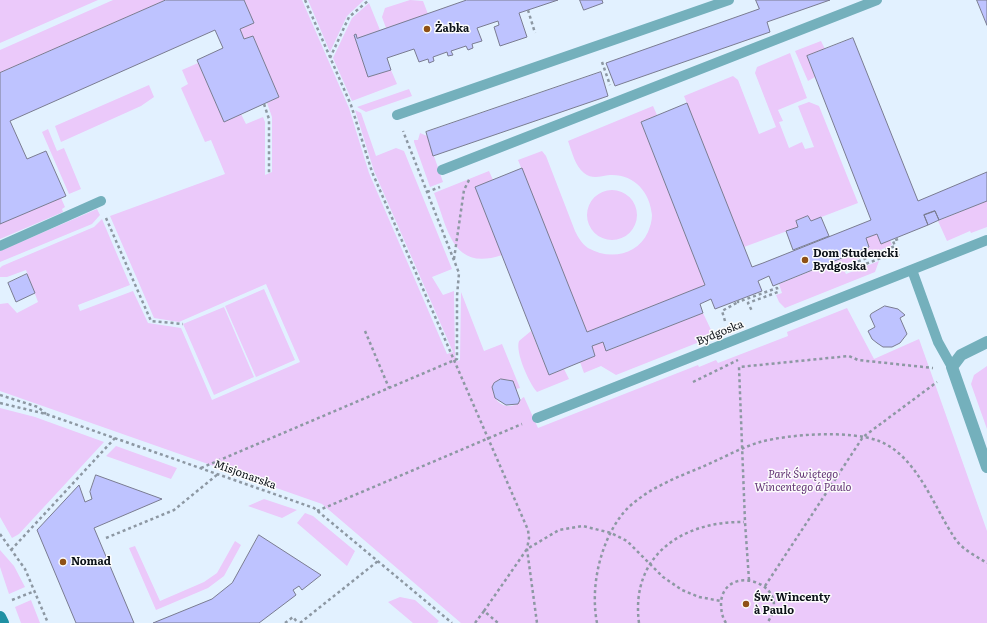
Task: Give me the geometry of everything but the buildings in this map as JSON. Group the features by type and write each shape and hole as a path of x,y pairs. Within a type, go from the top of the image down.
{"street":[{"path":"987,342 961,355 952,367 987,467"},
{"path":"0,617 3,623"}],"lane":[{"path":"397,116 729,0"},
{"path":"442,170 877,0"},
{"path":"0,246 101,201"},
{"name":"Bydgoska","path":"537,418 987,240"},
{"path":"912,270 939,346 952,367"}],"path":[{"path":"305,0 351,105 372,172 528,530 529,538 527,549 538,623"},
{"path":"330,58 349,17 369,0"},
{"path":"528,10 535,33"},
{"path":"605,70 611,87"},
{"path":"264,104 269,119 269,173"},
{"path":"201,468 457,359 457,296 459,273 397,116"},
{"path":"454,259 464,190 471,175"},
{"path":"427,192 432,190"},
{"path":"104,213 151,321 183,324"},
{"path":"898,239 893,242 895,246 845,267 847,271 897,252 899,256"},
{"path":"726,321 722,311 738,301 777,288 778,292 748,303 752,311"},
{"path":"365,331 389,388"},
{"path":"749,580 745,522 739,367 849,356 858,360 933,368"},
{"path":"693,382 738,360"},
{"path":"704,371 706,375"},
{"path":"765,586 863,437 938,382"},
{"path":"0,395 38,407 46,414"},
{"name":"Misjonarska","path":"0,403 46,414 218,474 318,511 452,623"},
{"path":"318,511 537,418"},
{"path":"597,623 594,596 595,582 600,562 611,533 626,511 654,489 674,478 759,442 785,437 823,435 863,437 885,444 904,460 931,495 957,541 987,564"},
{"path":"11,550 115,438"},
{"path":"106,538 174,510 218,474"},
{"path":"639,623 640,592 651,564 666,545 683,534 713,524 745,522"},
{"path":"475,623 527,549 551,535 567,528 589,526 611,533 634,547 663,577 682,590 699,597 722,602"},
{"path":"0,534 22,563 48,623"},
{"path":"285,623 293,617 299,623 378,561"},
{"path":"726,623 722,613 724,594 728,587 736,582 749,580 765,586 770,594 773,604 771,616 766,623"},
{"path":"12,600 35,591"},
{"path":"484,611 498,623"}],"green space":[{"path":"0,0 98,0 0,43"},
{"path":"113,0 166,0 0,73 0,50"},
{"name":"Park Świętego Wincentego á Paulo","path":"244,0 302,0 349,108 369,173 447,354 453,352 374,171 355,110 361,113 376,156 396,148 404,151 452,269 432,277 443,295 454,291 455,355 457,361 460,360 461,292 484,351 502,344 520,388 516,389 512,381 503,379 496,382 493,386 493,392 496,398 500,403 507,406 517,404 524,397 538,428 698,365 699,367 716,360 718,363 788,336 787,332 847,308 874,359 919,339 987,531 987,623 461,623 322,504 0,391 0,304 8,303 17,313 38,302 26,270 7,277 0,277 0,268 94,227 102,219 130,285 78,305 80,311 133,291 148,323 181,328 212,400 300,362 266,284 179,322 154,318 110,216 225,174 211,140 205,142 181,88 188,84 182,70 198,63 224,122 241,114 246,124 263,117 265,122 265,175 272,172 272,117 267,103 279,97 253,36 244,39 240,29 254,23"},
{"path":"308,0 364,0 347,16 330,52"},
{"path":"410,0 423,1 428,14 386,28 382,17 385,8"},
{"path":"369,3 380,30 357,38 354,35 368,77 391,70 397,84 352,101 333,58 352,18"},
{"path":"821,41 825,49 807,56 815,77 808,81 795,51"},
{"path":"790,53 807,98 778,110 783,121 779,122 789,148 802,142 805,149 814,147 798,106 809,102 819,106 858,203 811,221 808,216 796,221 798,227 744,247 684,96 733,76 738,80 759,134 776,127 755,73 757,67"},
{"path":"149,85 154,97 141,106 61,142 55,126"},
{"path":"409,89 412,96 366,112 357,107"},
{"path":"653,106 657,115 641,122 705,285 587,332 518,160 542,151 546,156 575,231 580,240 588,248 596,252 613,255 630,251 643,240 651,224 652,215 648,199 639,186 633,181 619,175 594,177 584,173 576,163 568,141"},
{"path":"48,129 57,151 64,148 81,189 69,194 42,132"},
{"path":"420,133 427,136 443,182 430,187 414,142 414,140 418,140"},
{"path":"489,171 493,180 475,187 502,255 485,259 472,258 462,252 454,244 448,233 434,193"},
{"path":"612,190 626,194 633,201 637,215 633,229 626,236 612,240 598,236 591,229 587,215 591,201 598,194"},
{"path":"61,198 65,207 62,209 63,212 0,239 0,224"},
{"path":"987,201 987,227 971,233 970,231 947,241 938,221"},
{"path":"97,209 100,215 92,224 0,262 0,251"},
{"path":"877,234 881,244 890,240 892,245 842,266 846,274 879,261 875,272 785,308 779,302 776,295 782,293 779,284 869,248 866,238"},
{"path":"264,289 295,360 256,377 225,306"},
{"path":"224,307 254,377 214,395 183,324"},
{"path":"703,313 713,334 712,337 616,375 601,366 584,373 580,362 595,356 592,346 603,342 607,351"},
{"path":"531,331 549,375 564,369 569,379 537,392 530,382 521,360 518,346 519,341"},
{"path":"987,366 987,429 971,384 974,375"},
{"path":"0,408 35,417 104,442 19,534 12,538 0,517"},
{"path":"116,446 177,468 171,479 106,456"},
{"path":"264,499 297,510 282,518 248,506"},
{"path":"305,513 313,516 355,551 347,566 297,523"},
{"path":"235,541 241,545 224,576 208,588 156,610 129,548 135,546 160,601 204,582 217,573"},
{"path":"0,550 14,566 25,587 9,594 0,567"},
{"path":"400,597 415,600 439,621 437,623 413,623 388,602"},
{"path":"31,600 40,623 21,623 15,607"}],"place":[{"name":"Żabka","path":"427,29"},
{"name":"Dom Studencki Bydgoska","path":"805,260"},
{"name":"Nomad","path":"63,562"},
{"name":"Św. Wincenty à Paulo","path":"746,604"}]}
